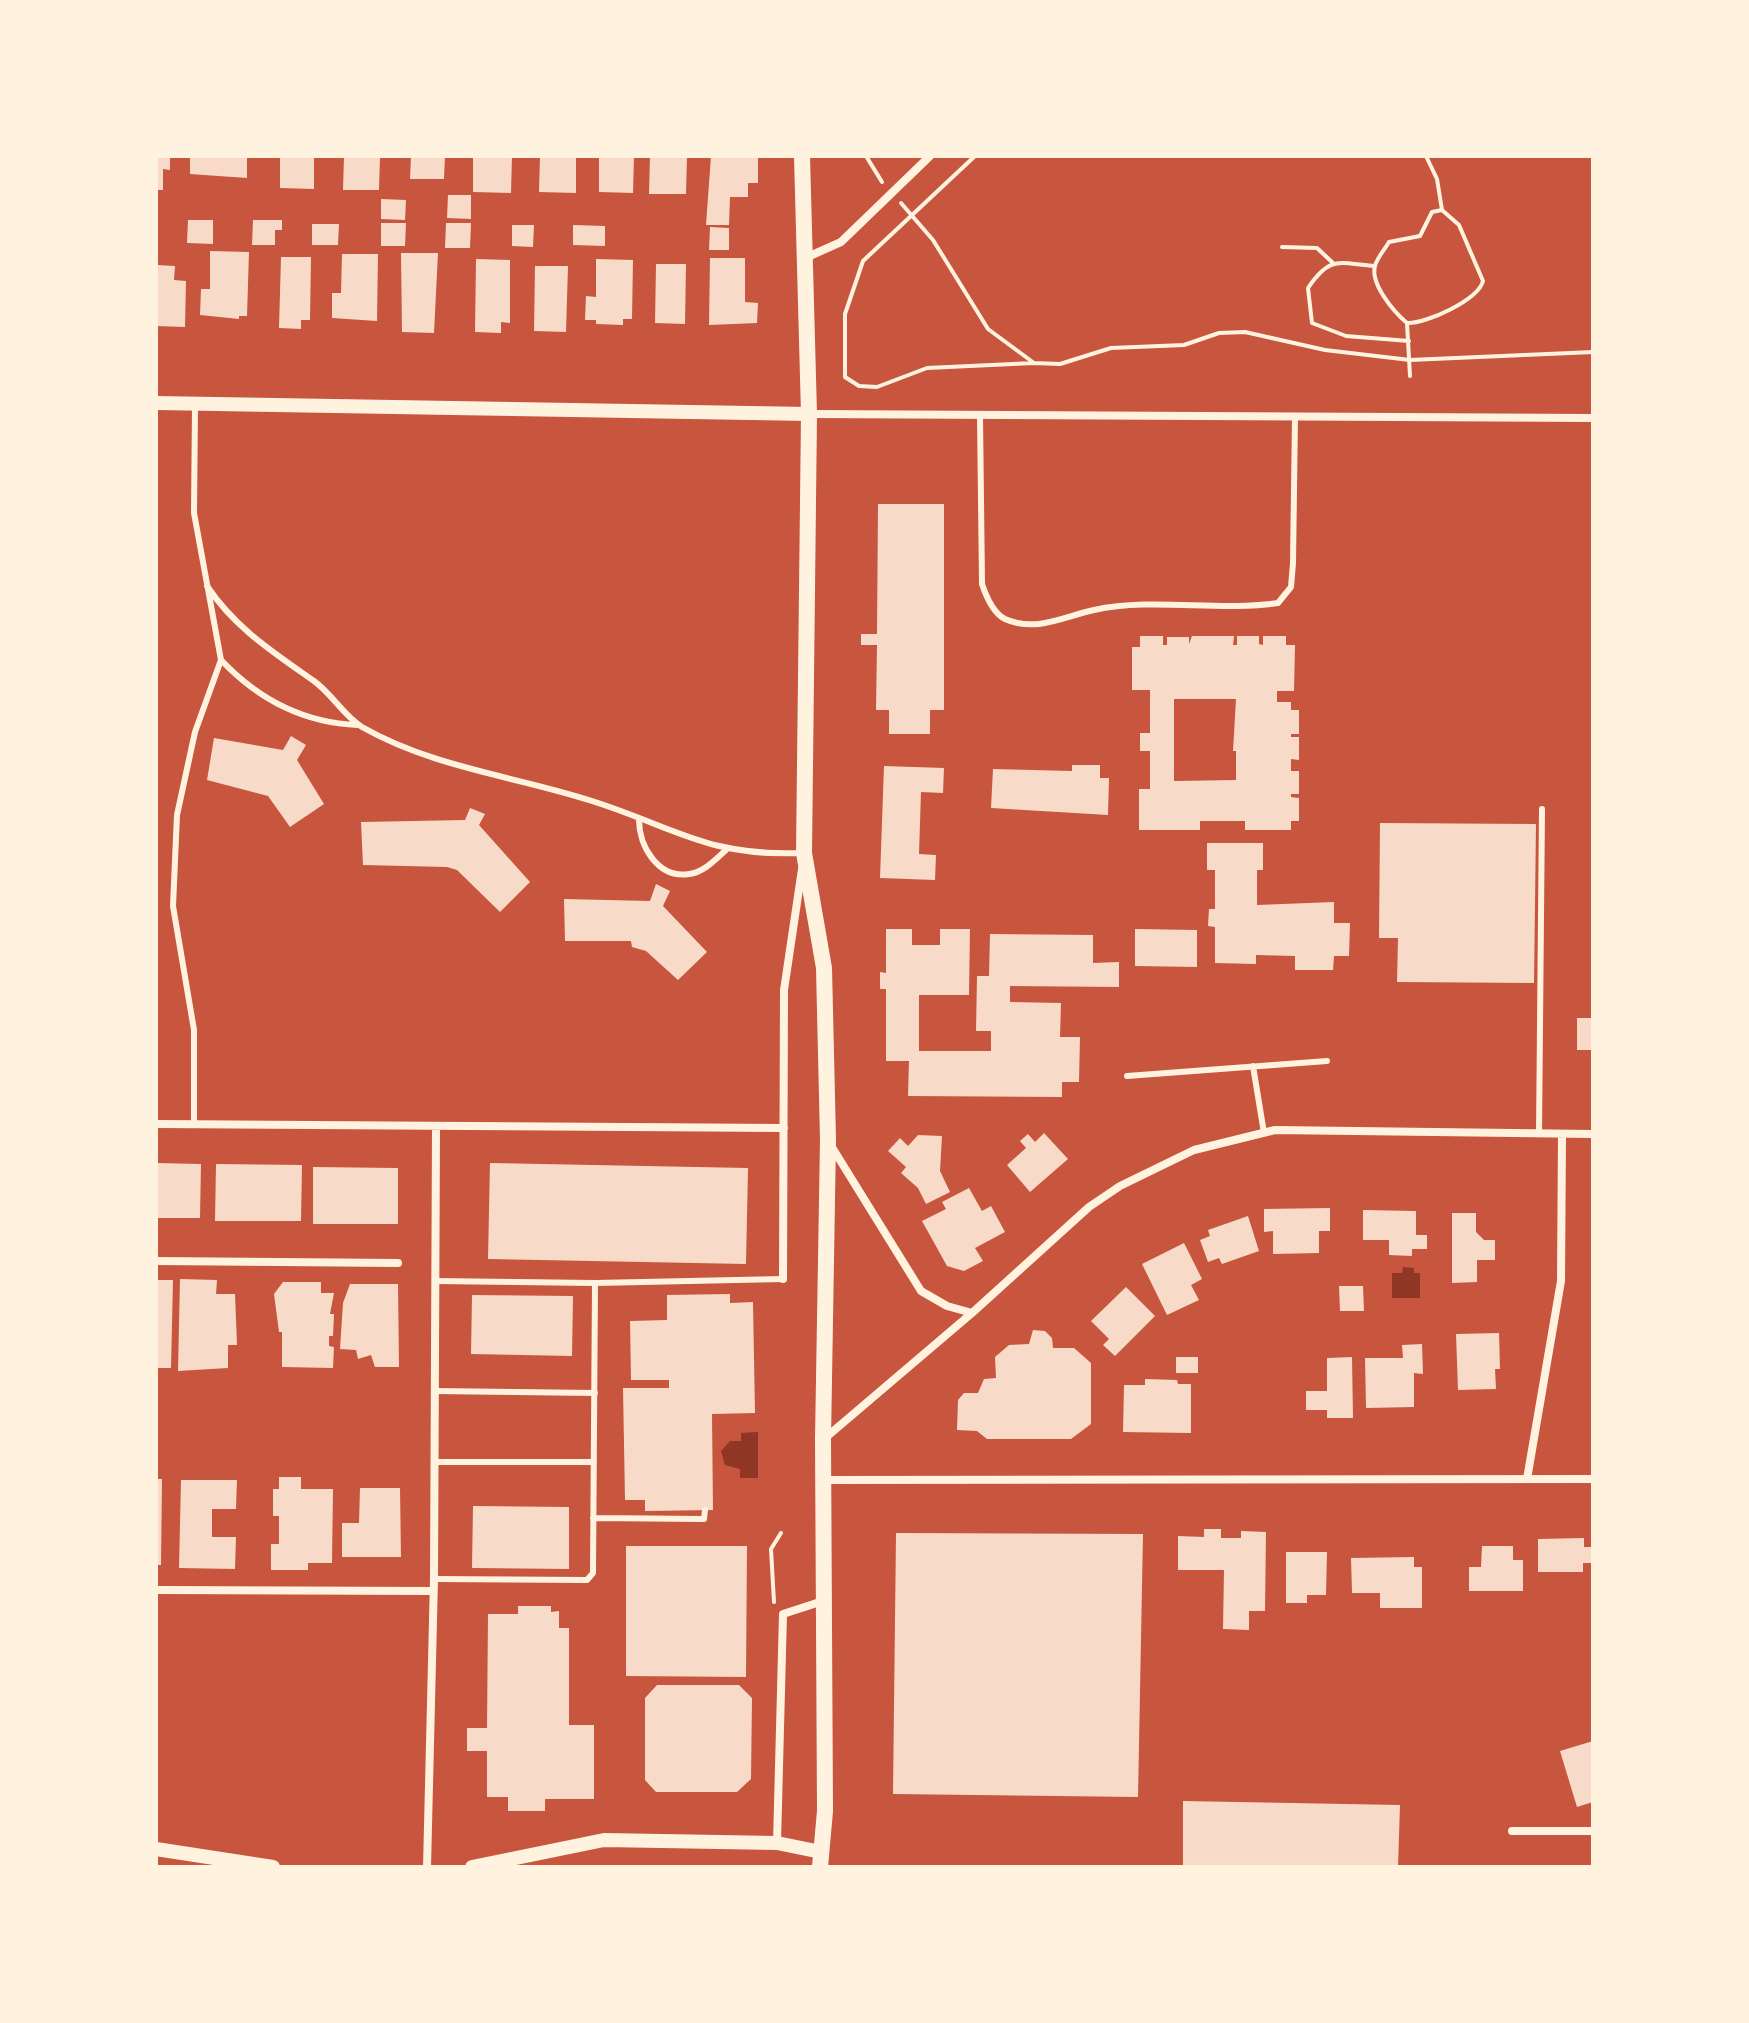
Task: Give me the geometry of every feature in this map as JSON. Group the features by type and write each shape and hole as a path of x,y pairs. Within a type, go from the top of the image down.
{"main road":[{"path":"802,156 802,260 809,414 804,853 824,968 828,1140 823,1439 825,1811 820,1860"}],"street":[{"path":"802,260 841,242 930,156"},
{"path":"156,403 980,416 1593,418"},
{"path":"783,1279 784,990 804,853"},
{"path":"156,1124 784,1128"},
{"path":"427,1867 434,1579 436,1127"},
{"path":"823,1439 972,1313 1089,1207 1120,1186 1194,1150 1275,1130 1593,1134"},
{"path":"1527,1479 1561,1281 1562,1134"},
{"path":"828,1140 921,1291 947,1306 972,1313"},
{"path":"156,1261 398,1263"},
{"path":"823,1480 1593,1479"},
{"path":"156,1590 433,1591"},
{"path":"777,1843 783,1614 823,1601"},
{"path":"1512,1831 1593,1831"},
{"path":"472,1867 604,1840 777,1843 820,1860"},
{"path":"156,1849 273,1867"}],"lane":[{"path":"194,1124 194,1030 173,906 177,815 195,732 221,660 194,513 195,404"},
{"path":"980,416 982,584 989,601 1003,618 1032,624 1134,605 1252,607 1278,603 1291,587 1295,417"},
{"path":"205,583 250,637 331,693 358,725"},
{"path":"221,660 248,688 325,724 358,725 440,762 593,801 726,850 763,855 804,853"},
{"path":"1539,1133 1542,809"},
{"path":"639,820 639,835 647,853 664,870 687,875 707,867 726,850"},
{"path":"1127,1076 1327,1061"},
{"path":"1253,1066 1264,1133"},
{"path":"435,1281 595,1283 783,1279"},
{"path":"434,1579 587,1580 593,1573 595,1283"},
{"path":"435,1391 595,1393"},
{"path":"434,1462 594,1462"},
{"path":"593,1518 704,1519 705,1510"}],"path":[{"path":"866,156 892,193"},
{"path":"975,156 863,261 845,314 845,377 859,386 877,387 927,368 1060,364 1111,348 1184,345 1219,333 1245,332 1325,350 1410,360 1593,352"},
{"path":"1426,156 1437,179 1442,210 1459,225 1480,267 1482,287 1463,304 1417,324 1407,323 1395,312 1375,280 1375,266 1389,242 1420,236 1432,212 1442,210"},
{"path":"910,215 933,240 988,329 1034,363"},
{"path":"1282,247 1317,248 1333,263"},
{"path":"1375,266 1333,263 1322,268 1308,288 1312,323 1346,336 1409,341"},
{"path":"1407,323 1410,376"},
{"path":"781,1533 771,1549 772,1599 783,1614"}],"shaded area":[{"path":"1403,1267 1414,1268 1414,1273 1420,1273 1420,1298 1392,1298 1392,1273 1402,1273"},
{"path":"758,1432 758,1478 740,1478 740,1469 725,1465 721,1451 730,1441 741,1441 741,1433"}],"building":[{"path":"156,156 170,156 170,170 163,169 163,190 156,190"},
{"path":"190,156 247,156 247,178 190,174"},
{"path":"280,156 314,156 314,189 280,188"},
{"path":"344,156 380,156 379,190 343,190"},
{"path":"411,156 445,156 444,179 410,179"},
{"path":"473,156 512,156 511,193 473,192"},
{"path":"540,156 576,156 576,193 539,192"},
{"path":"599,156 634,156 633,193 599,192"},
{"path":"650,156 687,156 686,194 649,194"},
{"path":"711,156 758,156 758,183 748,183 748,197 730,197 729,225 706,225"},
{"path":"448,195 471,195 471,219 447,218"},
{"path":"381,199 406,200 405,220 381,219"},
{"path":"188,220 213,220 213,244 187,243"},
{"path":"253,220 282,220 282,230 275,230 275,245 252,245"},
{"path":"381,223 406,223 405,246 381,246"},
{"path":"446,223 471,223 470,248 445,248"},
{"path":"312,224 339,224 338,245 312,245"},
{"path":"512,225 534,225 533,247 512,246"},
{"path":"573,225 605,226 605,246 573,245"},
{"path":"710,227 729,228 729,250 709,250"},
{"path":"210,251 249,252 247,316 239,316 239,319 200,315 201,289 210,289"},
{"path":"401,253 438,253 434,333 402,332"},
{"path":"342,254 378,254 377,321 332,318 332,293 341,293"},
{"path":"281,257 311,257 310,320 301,320 301,329 279,328"},
{"path":"710,258 745,258 745,302 758,303 757,323 709,325"},
{"path":"476,259 510,260 510,323 501,322 501,333 475,332"},
{"path":"596,259 633,260 632,319 623,319 623,325 596,324 596,320 585,320 586,296 596,297"},
{"path":"656,264 686,264 685,324 655,323"},
{"path":"156,265 175,266 174,280 186,281 185,327 156,326"},
{"path":"535,266 568,266 566,332 534,331"},
{"path":"878,504 944,504 944,710 930,710 930,734 889,734 889,710 876,710 877,645 861,645 861,634 877,634"},
{"path":"1140,636 1163,636 1163,645 1167,645 1167,637 1189,637 1189,644 1192,636 1234,636 1233,645 1237,645 1237,636 1259,636 1259,644 1263,645 1263,636 1286,636 1286,645 1295,645 1294,691 1277,691 1277,702 1291,702 1291,710 1299,710 1299,734 1291,734 1291,737 1299,737 1299,760 1291,759 1291,771 1299,771 1299,794 1291,794 1291,797 1299,798 1299,821 1291,821 1291,830 1245,830 1245,821 1200,821 1200,830 1139,830 1139,789 1150,789 1150,751 1140,751 1140,733 1150,733 1150,690 1132,690 1132,647 1140,647","holes":["1174,699 1236,699 1233,751 1236,751 1236,780 1174,781"]},
{"path":"291,736 306,745 297,760 324,804 290,827 268,796 207,780 214,738 283,750"},
{"path":"1072,765 1100,765 1100,778 1109,778 1108,815 991,808 993,769 1072,771"},
{"path":"884,766 944,768 943,793 921,792 919,854 936,855 935,880 880,878"},
{"path":"470,808 485,814 479,825 530,882 500,912 457,870 447,867 363,865 361,822 465,820"},
{"path":"1380,823 1536,824 1534,983 1397,982 1398,938 1379,938"},
{"path":"1207,843 1263,843 1263,870 1257,870 1257,905 1334,902 1334,923 1350,923 1349,956 1334,956 1333,970 1295,970 1295,956 1256,955 1256,964 1215,963 1215,927 1208,926 1209,909 1215,909 1215,870 1207,870"},
{"path":"656,884 670,891 663,906 707,952 678,980 646,951 632,947 631,941 565,941 564,899 650,901"},
{"path":"886,929 912,929 912,945 940,945 940,929 970,929 969,995 919,995 919,1051 991,1051 991,1031 976,1031 977,976 989,976 990,934 1093,935 1093,963 1119,962 1119,987 1010,986 1010,1002 1061,1003 1060,1037 1080,1037 1079,1082 1062,1082 1062,1097 908,1096 909,1061 886,1061 886,989 880,989 880,972 886,973"},
{"path":"1135,929 1197,930 1197,967 1135,966"},
{"path":"1577,1018 1593,1018 1593,1050 1577,1050"},
{"path":"1044,1133 1068,1159 1030,1192 1007,1165 1026,1148 1020,1141 1028,1134 1035,1142"},
{"path":"918,1135 942,1136 940,1171 950,1192 926,1204 918,1188 901,1173 906,1167 888,1151 900,1138 908,1146"},
{"path":"156,1163 201,1164 200,1218 156,1218"},
{"path":"490,1163 748,1168 746,1264 488,1259"},
{"path":"216,1164 302,1165 301,1221 215,1221"},
{"path":"313,1167 398,1168 398,1224 313,1224"},
{"path":"969,1188 982,1211 991,1206 1005,1232 975,1248 983,1261 964,1271 947,1266 922,1221 946,1209 942,1202"},
{"path":"1330,1208 1330,1231 1319,1231 1319,1253 1273,1254 1273,1231 1264,1232 1264,1209"},
{"path":"1363,1210 1416,1211 1416,1235 1427,1235 1427,1249 1412,1249 1412,1256 1389,1255 1389,1240 1363,1240"},
{"path":"1452,1213 1476,1213 1476,1232 1484,1240 1495,1240 1495,1260 1477,1260 1477,1282 1452,1283"},
{"path":"1248,1216 1259,1251 1222,1264 1219,1258 1208,1262 1200,1240 1210,1236 1208,1230"},
{"path":"1184,1243 1202,1279 1191,1285 1199,1300 1167,1315 1142,1264"},
{"path":"180,1279 217,1280 216,1294 235,1294 237,1345 228,1345 228,1368 178,1371"},
{"path":"156,1280 173,1280 171,1368 156,1368"},
{"path":"283,1282 321,1282 321,1293 334,1293 330,1314 334,1314 333,1336 329,1336 329,1346 334,1347 333,1368 282,1367 282,1332 279,1332 274,1294"},
{"path":"350,1284 398,1284 399,1367 375,1367 371,1355 358,1359 356,1350 340,1349 343,1303"},
{"path":"1339,1286 1363,1286 1364,1311 1340,1311"},
{"path":"1126,1287 1155,1316 1115,1356 1103,1345 1109,1339 1091,1321"},
{"path":"730,1294 730,1303 753,1302 755,1413 712,1414 713,1510 645,1511 645,1500 625,1500 623,1388 669,1388 669,1380 631,1380 630,1321 667,1320 667,1295"},
{"path":"472,1295 573,1296 572,1356 471,1354"},
{"path":"1033,1330 1045,1331 1052,1338 1053,1348 1074,1348 1091,1363 1091,1424 1071,1439 987,1439 977,1431 957,1430 958,1400 964,1393 978,1393 984,1379 996,1378 995,1357 1009,1345 1029,1344"},
{"path":"1499,1333 1500,1369 1495,1369 1496,1389 1458,1390 1456,1334"},
{"path":"1422,1344 1423,1374 1414,1373 1414,1407 1366,1408 1365,1358 1403,1358 1402,1345"},
{"path":"1176,1357 1198,1357 1198,1373 1176,1373"},
{"path":"1352,1357 1353,1418 1327,1418 1327,1410 1306,1410 1306,1391 1327,1391 1327,1358"},
{"path":"1145,1379 1177,1380 1178,1384 1191,1384 1191,1433 1123,1432 1124,1385 1145,1385"},
{"path":"279,1477 301,1477 301,1489 333,1489 332,1563 308,1563 308,1570 271,1570 271,1544 279,1544 279,1516 273,1516 273,1489 279,1489"},
{"path":"156,1479 162,1479 161,1565 156,1565"},
{"path":"181,1480 237,1480 236,1509 212,1509 212,1537 236,1537 235,1569 179,1568"},
{"path":"360,1488 400,1488 401,1557 342,1557 342,1523 359,1523"},
{"path":"473,1506 569,1507 569,1569 472,1568"},
{"path":"1204,1529 1221,1529 1221,1538 1241,1538 1241,1531 1266,1532 1265,1611 1249,1611 1249,1630 1223,1629 1224,1570 1178,1570 1178,1536 1204,1537"},
{"path":"896,1533 1143,1534 1138,1797 893,1794"},
{"path":"1584,1538 1584,1547 1593,1547 1593,1563 1583,1563 1583,1572 1538,1572 1538,1539"},
{"path":"626,1546 747,1546 746,1677 626,1676"},
{"path":"1482,1546 1513,1546 1513,1560 1523,1560 1523,1591 1469,1591 1469,1567 1481,1567"},
{"path":"1286,1552 1327,1552 1326,1595 1307,1595 1307,1603 1286,1603"},
{"path":"1414,1557 1414,1567 1422,1567 1422,1608 1380,1608 1380,1593 1352,1593 1351,1558"},
{"path":"518,1606 551,1606 551,1612 559,1611 559,1628 569,1628 569,1725 594,1725 594,1799 545,1799 545,1811 508,1811 508,1797 487,1797 487,1751 467,1751 467,1728 487,1728 488,1614 518,1614"},
{"path":"657,1685 739,1685 752,1698 751,1779 737,1792 656,1792 645,1780 645,1698"},
{"path":"1593,1741 1593,1802 1577,1807 1560,1751"},
{"path":"1183,1801 1400,1805 1398,1867 1183,1867"}]}
